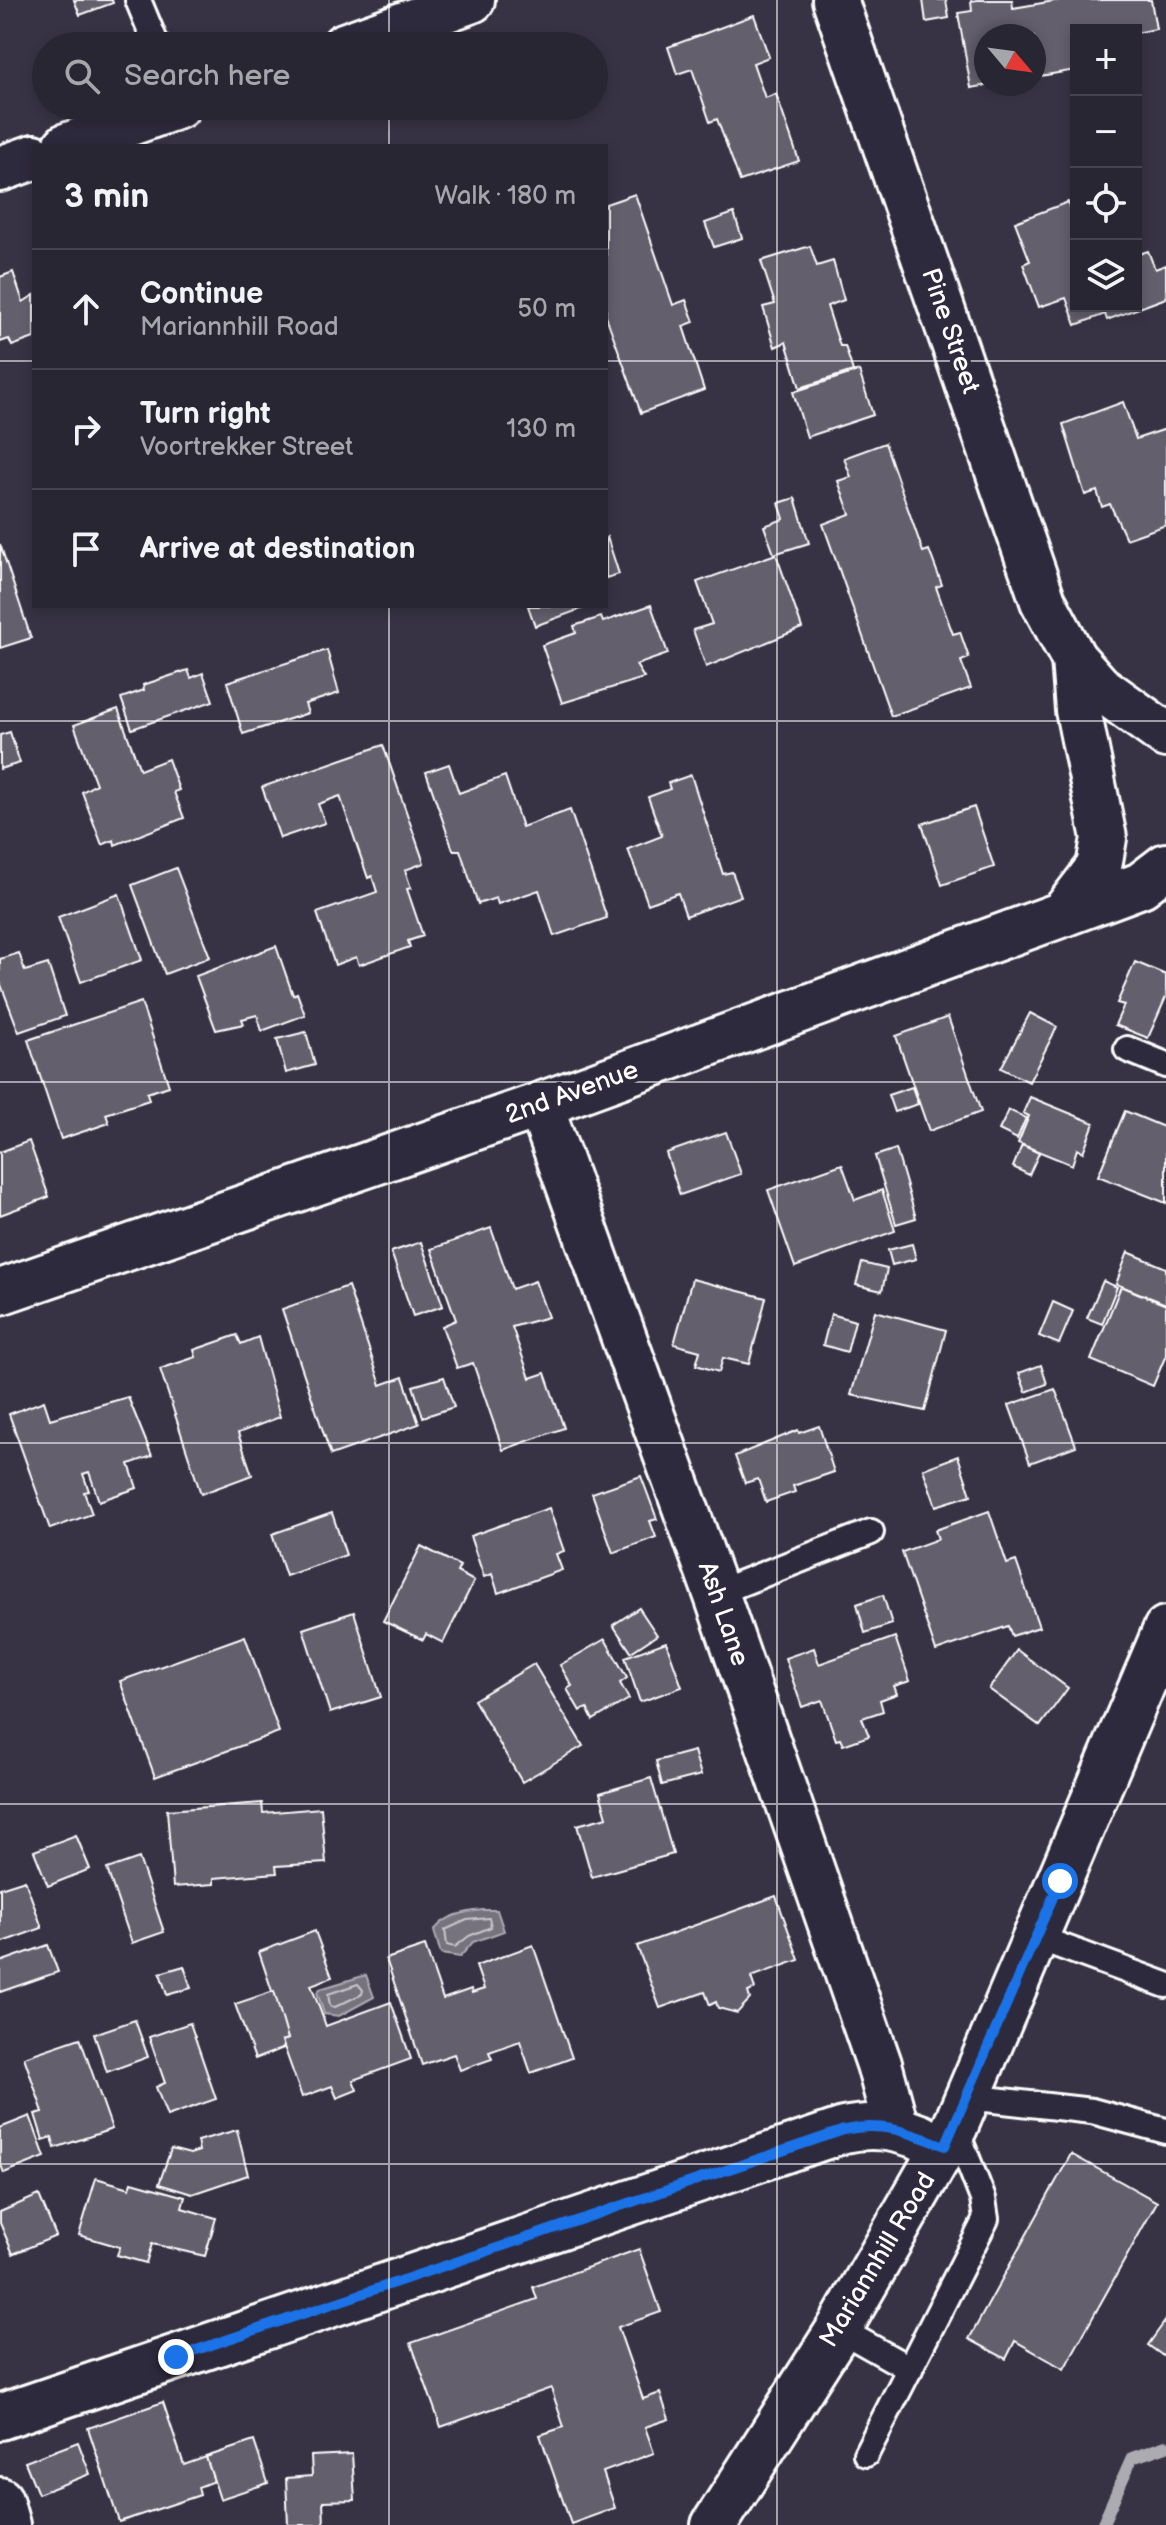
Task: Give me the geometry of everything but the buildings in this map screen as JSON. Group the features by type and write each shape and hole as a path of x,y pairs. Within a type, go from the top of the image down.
{"street":[{"path":"383,32 472,0"},
{"name":"Pine Street","path":"835,0 1043,601 1074,659 1099,687 1166,735"},
{"path":"72,144 139,120"},
{"path":"0,169 32,158"},
{"name":"Pine Street","path":"1063,914 1099,867 1104,838 1078,710 1074,659"},
{"name":"2nd Avenue","path":"0,1292 540,1105 1063,914 1158,876"},
{"name":"Ash Lane","path":"540,1105 716,1593 879,2064 896,2127"},
{"name":"Mariannhill Road","path":"714,2525 839,2329 956,2123 1166,1629"},
{"path":"0,2417 844,2130 862,2126 956,2123"},
{"path":"0,2500 7,2525"}],"lane":[{"path":"138,0 151,32"},
{"path":"1127,1049 1166,1065"},
{"path":"716,1593 871,1532"},
{"path":"1036,1937 1166,1985"},
{"path":"866,2454 986,2219 983,2199 956,2123 1092,2111 1166,2131"},
{"path":"839,2329 910,2369"}],"water":[{"path":"497,1910 504,1931 473,1942 460,1957 441,1954 434,1931 456,1915"},
{"path":"366,1975 374,1997 339,2016 324,2014 317,1992 320,1989"}],"waterway":[{"path":"1102,2525 1132,2458 1166,2446"}],"route":[{"path":"176,2357 844,2130 862,2126 896,2127 945,2146 1060,1881"}]}
